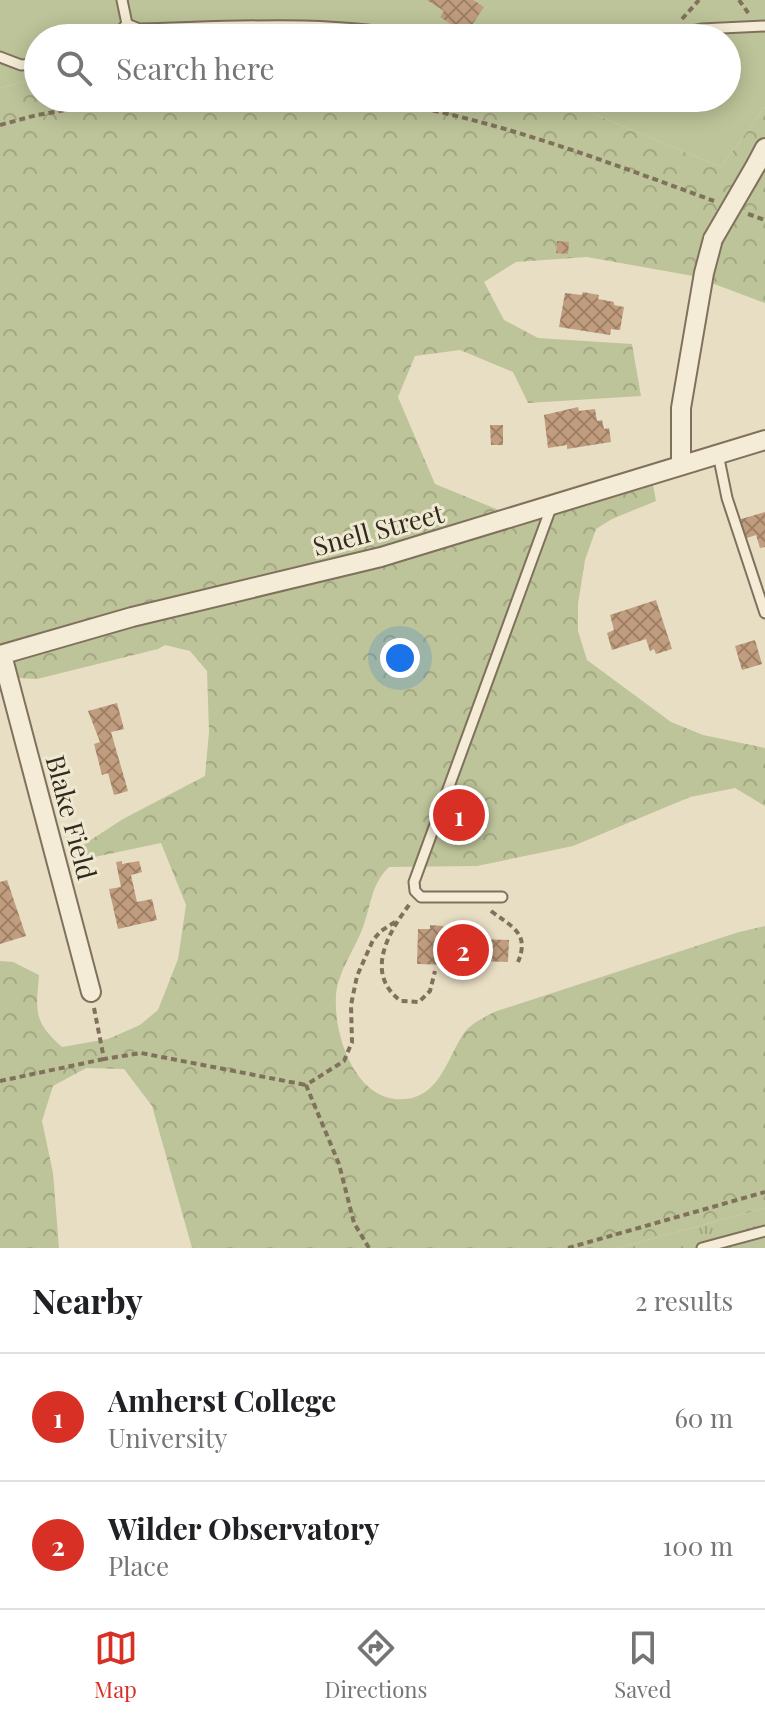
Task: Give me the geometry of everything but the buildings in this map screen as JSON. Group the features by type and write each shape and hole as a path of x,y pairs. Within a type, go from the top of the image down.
{"street":[{"path":"681,465 681,408 704,273 713,239 760,156"},
{"name":"Snell Street","path":"1,655 132,617 381,557 765,440"},
{"name":"Blake Field","path":"1,655 91,992"}],"lane":[{"path":"122,0 127,24"},
{"path":"741,27 765,26"},
{"path":"0,57 24,65"},
{"path":"718,454 730,508 765,613"},
{"path":"502,897 421,897 415,891 414,882 552,505"},
{"path":"702,1248 765,1231"}],"path":[{"path":"0,125 54,112"},
{"path":"440,112 508,128 716,202"},
{"path":"745,212 765,220"},
{"path":"418,894 398,920 384,947 385,980 391,994 401,1001 419,1002 430,991 435,971"},
{"path":"479,897 489,910 521,937 523,944 518,962"},
{"path":"0,1081 141,1053 306,1085 344,1061 352,1042 351,1005 357,976 373,940 398,920"},
{"path":"91,992 104,1059"},
{"path":"306,1085 339,1164 354,1223 369,1248"},
{"path":"568,1248 765,1192"}],"green space":[{"path":"0,0 765,0 765,107 721,167 589,112 741,112 741,24 24,24 24,82 0,88"},
{"path":"24,82 24,112 589,112 721,167 765,107 765,303 693,276 587,257 516,262 484,282 504,320 538,338 632,344 641,396 528,403 513,372 460,350 415,356 398,397 435,484 528,522 653,485 656,501 596,529 585,560 578,604 578,631 587,660 671,722 703,735 765,748 765,806 735,788 690,797 573,846 477,866 389,867 376,886 362,931 341,975 336,1012 344,1049 363,1082 377,1093 393,1099 412,1098 422,1094 437,1080 467,1029 494,1012 765,926 765,1208 618,1248 192,1248 152,1106 124,1069 86,1068 53,1086 42,1121 53,1173 59,1248 0,1248 0,961 13,962 39,975 38,1015 46,1030 62,1047 108,1039 140,1025 158,1010 178,959 186,905 161,843 85,859 83,845 123,819 205,776 209,732 207,671 190,651 165,645 37,679 0,677 0,88"},
{"path":"765,1208 765,1248 618,1248"}],"place":[{"name":"Amherst College","path":"459,815"},
{"name":"Wilder Observatory","path":"463,950"}]}
